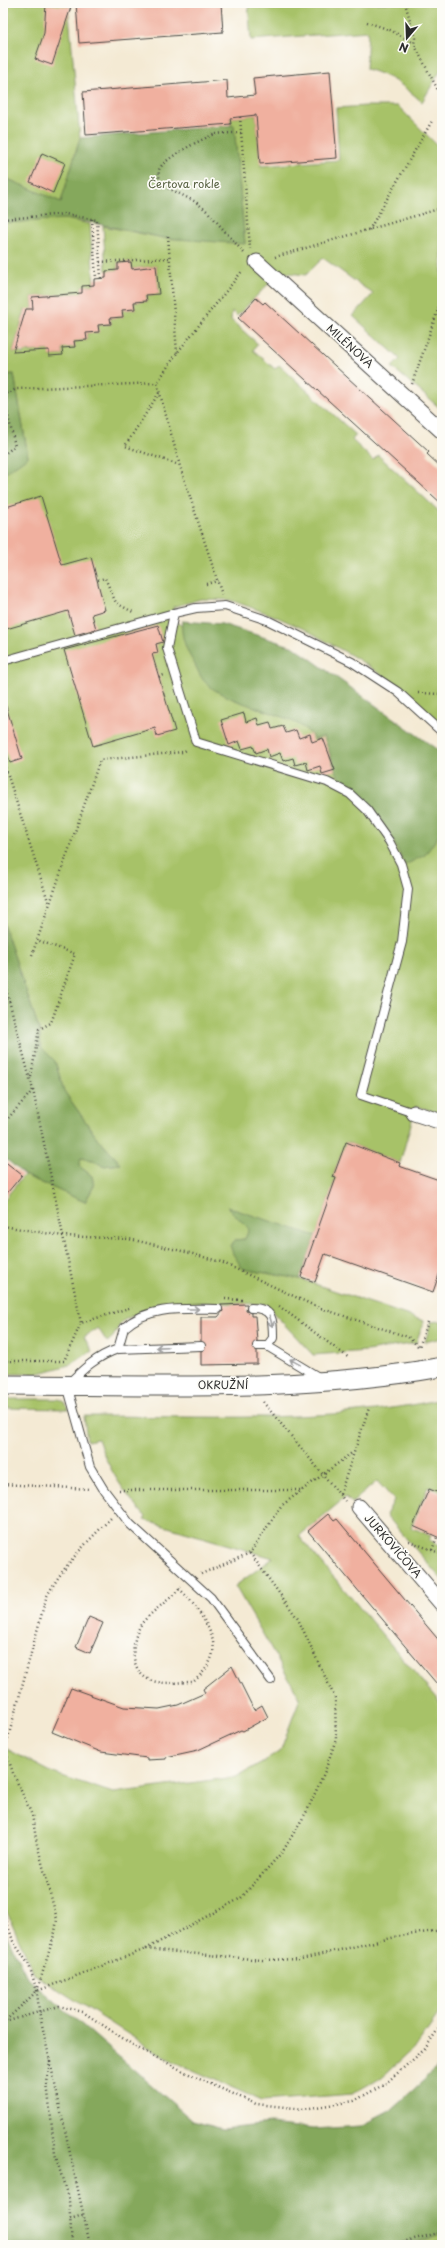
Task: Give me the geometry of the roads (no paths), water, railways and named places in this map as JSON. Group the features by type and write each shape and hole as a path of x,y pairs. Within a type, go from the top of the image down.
{"street":[{"name":"MILÉNOVA","path":"250,259 442,431"},
{"path":"414,1113 442,1122"},
{"name":"OKRUŽNÍ","path":"3,1384 255,1385 328,1382 396,1375 442,1367"},
{"name":"JURKOVIČOVA","path":"354,1506 442,1604"}],"lane":[{"path":"3,661 174,613 196,608 225,606 267,620 352,662 398,692 442,732"},
{"path":"174,613 167,648 196,742 327,782 350,794 367,810 389,841 401,864 408,888 402,942 361,1095 414,1113"},
{"path":"251,1308 262,1308 269,1314 273,1322 273,1338 267,1346"},
{"path":"118,1349 124,1328 140,1318 164,1310 218,1309"},
{"path":"201,1346 118,1349 105,1353 85,1367 67,1385 90,1467 119,1509 130,1524 211,1598 233,1626 271,1680"},
{"path":"257,1346 267,1346 328,1382"}],"park label":[{"name":"Čertova rokle","path":"184,184"}]}
